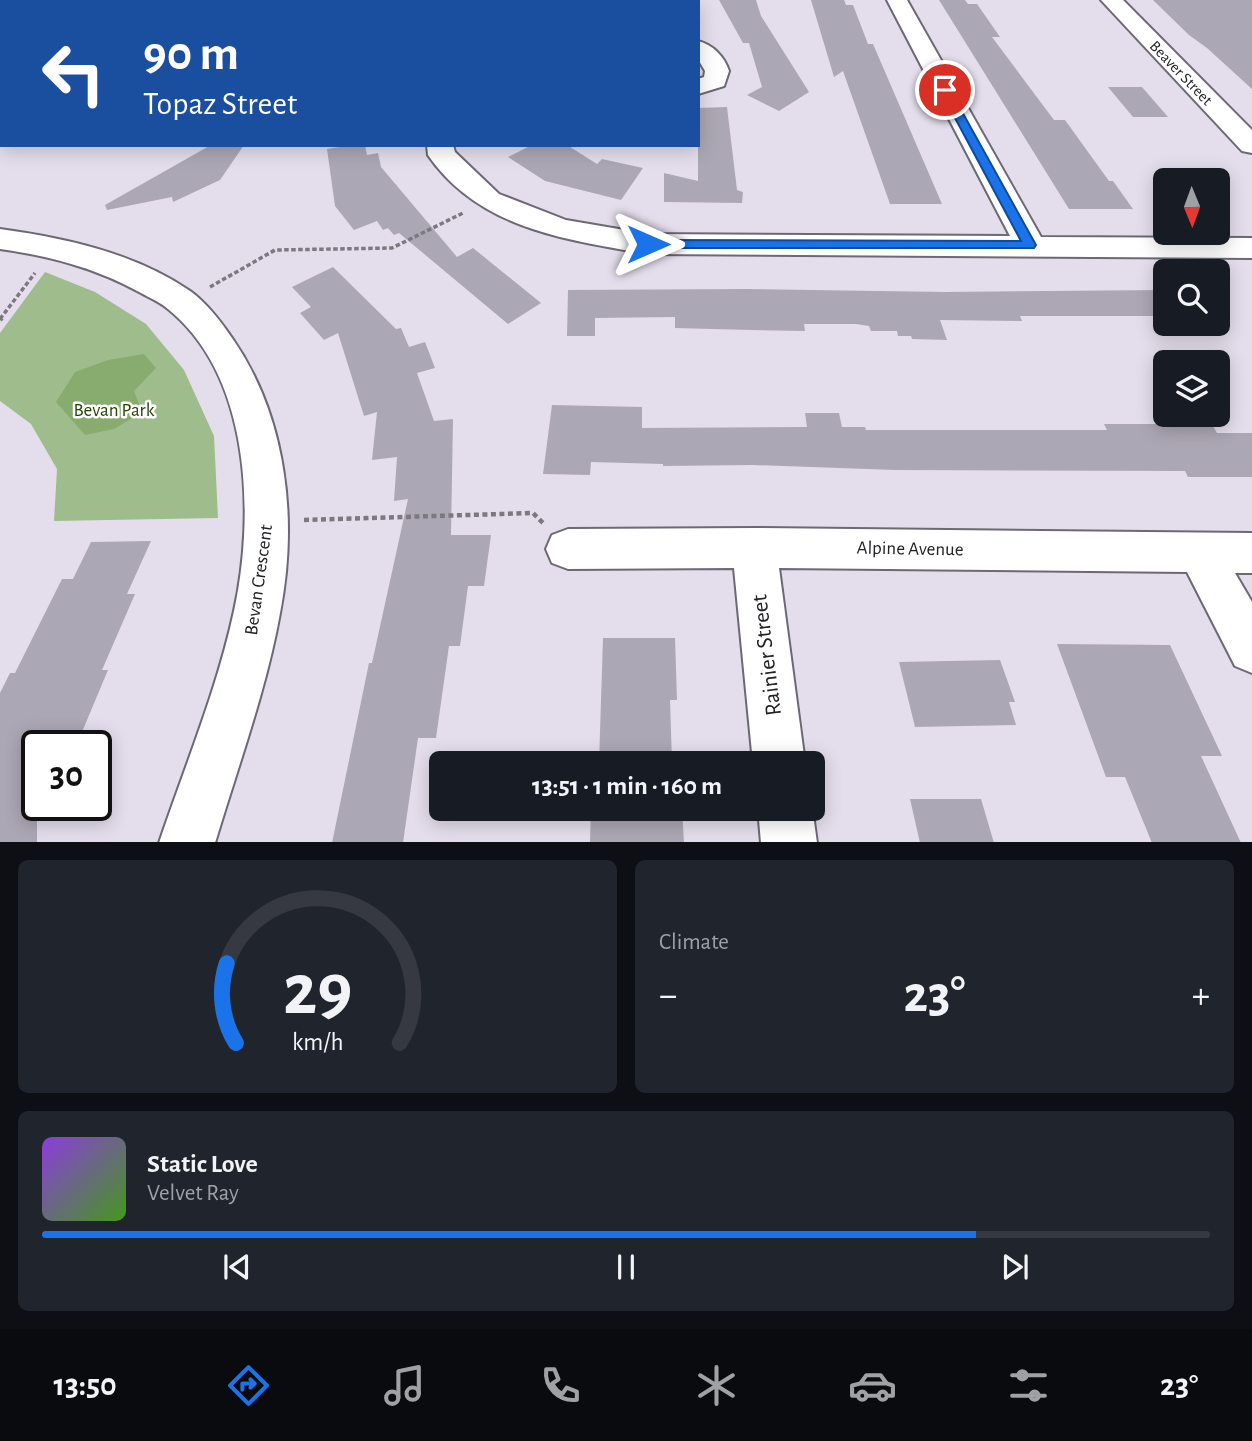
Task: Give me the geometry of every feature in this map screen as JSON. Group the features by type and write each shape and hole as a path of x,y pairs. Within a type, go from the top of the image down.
{"street":[{"path":"897,0 1030,245"},
{"name":"Beaver Street","path":"1111,0 1252,145"},
{"path":"700,50 717,65 719,72 715,81 700,86"},
{"path":"440,147 442,155 489,200 560,229 648,244 1252,248"},
{"name":"Bevan Crescent","path":"0,239 55,246 124,269 182,302 226,353 256,427 264,469 268,521 263,580 249,647 187,842"},
{"name":"Rainier Street","path":"754,548 778,751"},
{"name":"Alpine Avenue","path":"568,549 1252,553"},
{"path":"1200,553 1252,649"},
{"path":"787,821 789,842"}],"path":[{"path":"182,302 275,250 392,248 489,200"},
{"path":"0,320 55,246"},
{"path":"314,520 533,513"}],"green space":[{"name":"Bevan Park","path":"45,272 95,292 146,324 184,370 214,436 218,518 54,521 57,469 31,424 0,401 0,333"},
{"path":"144,354 156,368 134,391 142,412 114,429 85,435 56,402 75,372 108,360"}],"building":[{"path":"719,0 756,0 761,16 809,92 779,111 747,95 762,87 749,43 743,43"},
{"path":"811,0 844,0 846,5 853,5 868,44 873,44 942,204 890,204 843,71 834,77"},
{"path":"939,0 965,0 968,4 977,4 1000,37 992,37 1054,120 1065,120 1133,209 1069,209"},
{"path":"1153,0 1252,0 1252,89 1189,35"},
{"path":"1108,87 1142,87 1168,117 1133,117"},
{"path":"727,107 737,190 743,192 742,203 664,202 664,173 698,181 700,108"},
{"path":"207,147 243,147 220,180 173,202 172,197 107,210 105,205"},
{"path":"365,147 367,155 378,153 381,167 457,257 473,248 541,303 508,324 399,233 394,235 388,228 383,230 377,221 354,230 335,206 327,149"},
{"path":"528,147 570,147 597,164 602,159 643,168 621,200 545,181 508,157"},
{"path":"333,267 396,329 401,328 409,347 425,342 435,368 417,373 434,421 453,419 451,535 491,535 484,586 468,586 460,646 449,646 436,738 418,738 403,842 332,842 369,663 372,663 408,499 394,501 397,457 372,460 377,412 364,416 338,333 324,340 300,313 311,307 292,287"},
{"path":"568,290 1153,290 1153,316 1020,316 1022,321 940,320 947,340 912,339 911,336 898,336 897,331 871,331 869,326 856,324 804,324 805,331 751,330 675,328 675,317 595,318 595,336 567,336"},
{"path":"552,405 642,407 642,428 807,427 805,413 839,413 842,427 865,427 866,430 1107,430 1104,424 1153,424 1153,427 1214,427 1217,433 1252,433 1252,477 1188,477 1185,471 895,470 753,465 663,466 591,462 590,475 543,474"},
{"path":"151,541 127,594 135,594 102,670 108,670 83,730 21,730 21,821 37,821 37,842 0,842 0,693 10,673 15,673 62,579 73,579 91,542"},
{"path":"603,638 675,638 677,700 670,700 672,751 599,751"},
{"path":"1057,644 1170,645 1222,756 1201,756 1241,842 1152,842 1125,777 1106,777"},
{"path":"1000,660 1015,702 1009,702 1016,725 915,727 899,662"},
{"path":"910,799 981,799 994,842 920,842"},
{"path":"591,821 683,821 684,842 590,842"}],"route":[{"path":"648,244 1030,245 945,90"}]}
